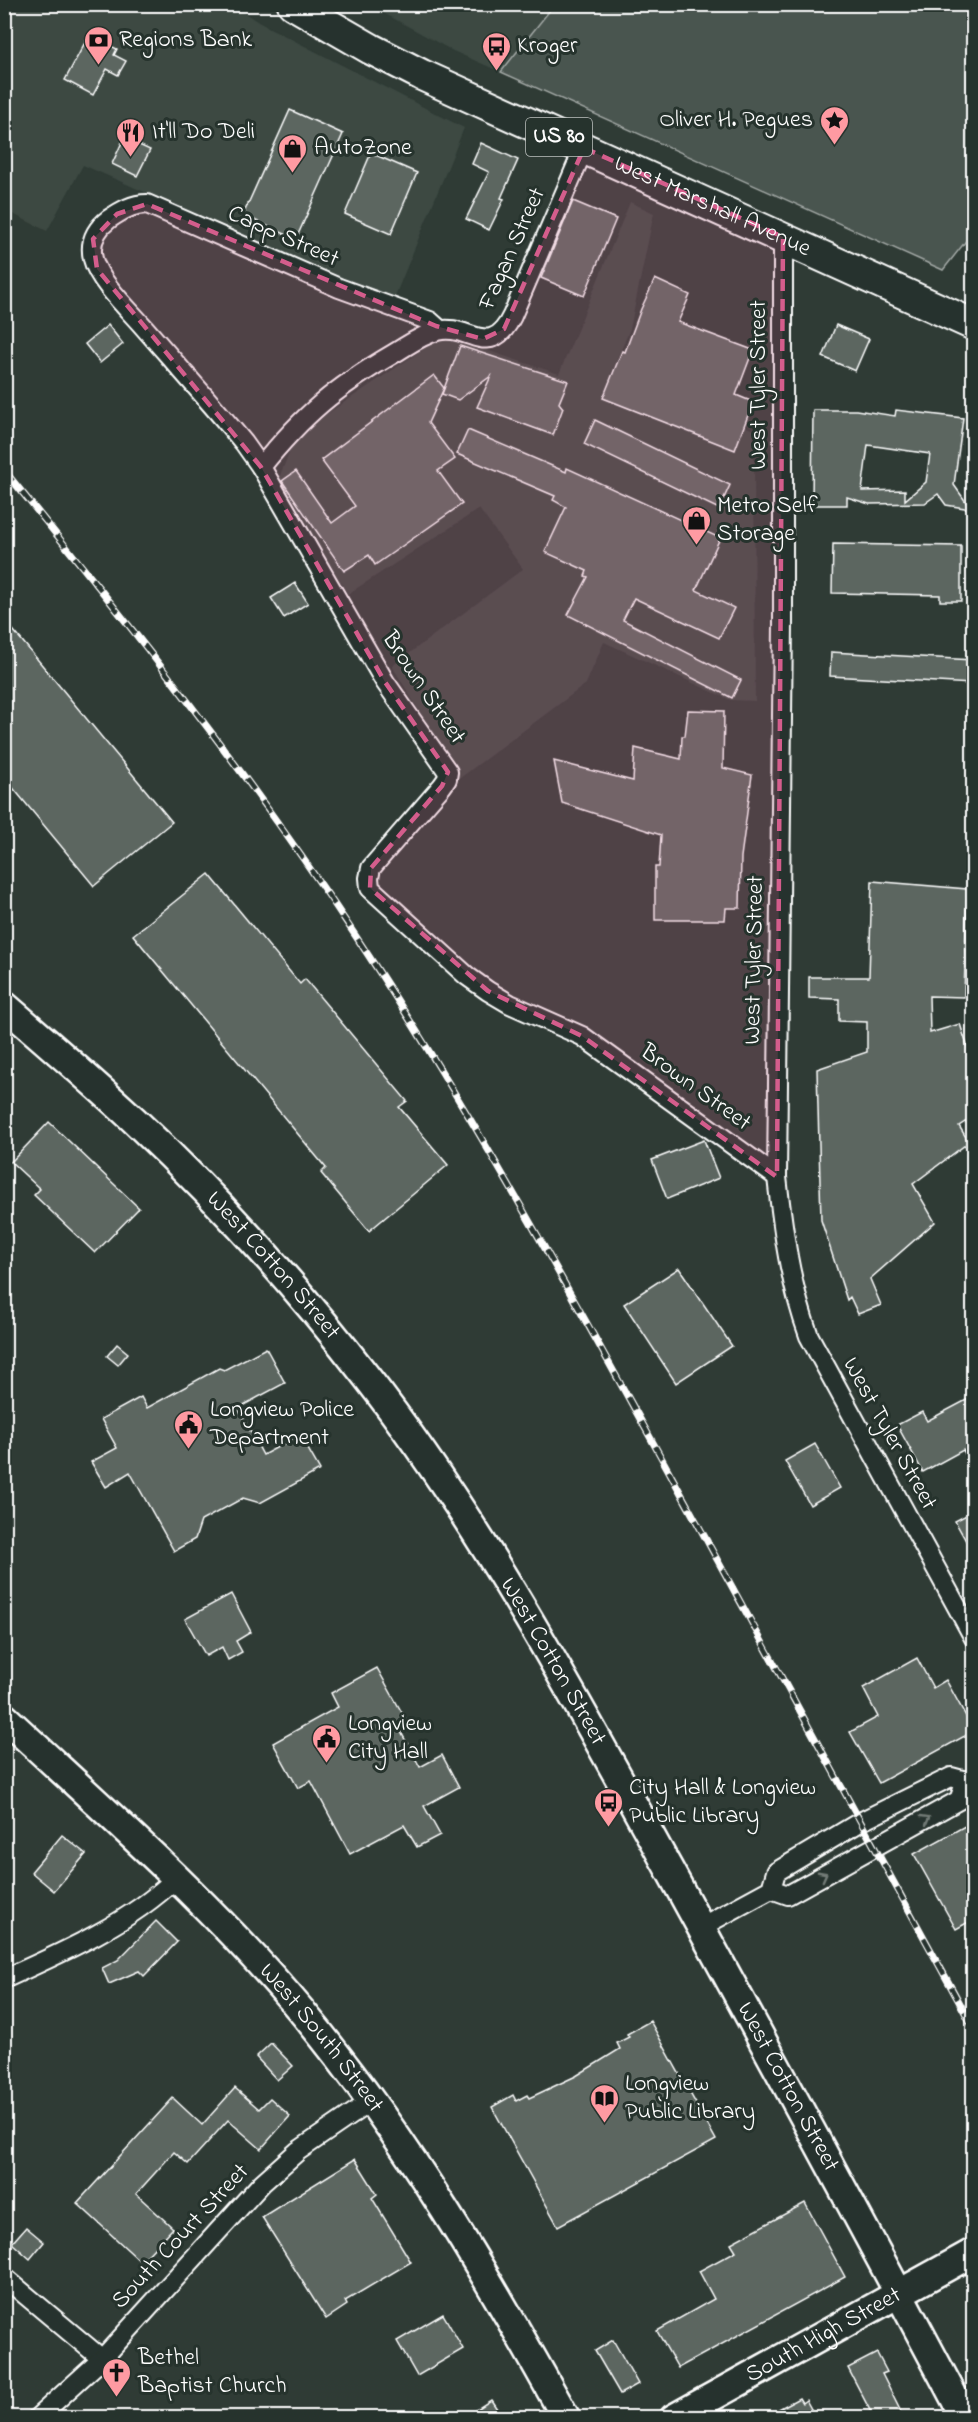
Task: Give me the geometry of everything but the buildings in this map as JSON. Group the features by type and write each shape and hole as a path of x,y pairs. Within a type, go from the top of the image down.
{"main road":[{"name":"West Marshall Avenue","path":"293,4 394,61 974,325"},
{"name":"West Cotton Street","path":"4,1005 132,1119 212,1197 279,1271 367,1377 460,1507 528,1616 700,1927 965,2418"},
{"name":"West South Street","path":"4,1717 176,1878 250,1953 303,2013 371,2101 452,2221 522,2338 566,2418"},
{"name":"South High Street","path":"674,2418 974,2252"}],"street":[{"name":"Fagan Street","path":"440,330 450,329 483,339 500,333 508,323 584,148"},
{"name":"Capp Street","path":"107,221 137,204 156,207 339,288 430,321 440,330"},
{"name":"Brown Street","path":"107,221 93,239 91,248 97,269 261,466 385,682 448,772 447,779 442,786 371,868 370,888 467,976 488,991 510,1004 582,1036 777,1177"},
{"name":"West Tyler Street","path":"783,237 783,623 777,1177 791,1276 798,1306 809,1336 974,1638"},
{"path":"261,466 294,426 340,387 425,336 440,330"},
{"path":"700,1927 771,1889 788,1894 875,1848 959,1800 970,1779 951,1777 861,1822 776,1872 771,1889"},
{"path":"4,1980 43,1962 138,1910 176,1878"},
{"name":"South Court Street","path":"37,2418 102,2359 262,2183 298,2151 371,2101"},
{"path":"4,2277 102,2359"}],"highlighted area":[{"path":"584,148 783,237 777,1177 582,1036 488,991 370,888 371,868 442,786 448,772 385,682 261,467 97,269 93,239 117,214 147,204 436,326 483,339 504,329"}],"shaded area":[{"path":"4,5 232,5 260,23 464,128 393,301 83,165 47,231 5,210"},
{"path":"369,5 554,5 501,72 453,51"},
{"path":"554,5 973,5 973,232 943,270 501,72"},
{"name":"Metro Self Storage","path":"630,202 654,213 630,329 611,374 754,430 755,701 730,700 604,642 586,684 460,778 392,666 523,569 479,509 348,594 278,480 297,434 443,336 559,374"}],"railway":[{"path":"4,470 186,698 314,875 398,1001 480,1135 558,1271 974,2029"}],"place":[{"name":"Regions Bank","path":"98,66"},
{"name":"Kroger","path":"496,72"},
{"name":"Oliver H. Pegues","path":"834,146"},
{"name":"It'll Do Deli","path":"131,158"},
{"name":"AutoZone","path":"293,174"},
{"name":"Metro Self Storage","path":"696,546"},
{"name":"Longview Police Department","path":"189,1450"},
{"name":"Longview City Hall","path":"327,1764"},
{"name":"City Hall & Longview Public Library","path":"608,1828"},
{"name":"Longview Public Library","path":"604,2124"},
{"name":"Bethel Baptist Church","path":"117,2398"}]}
